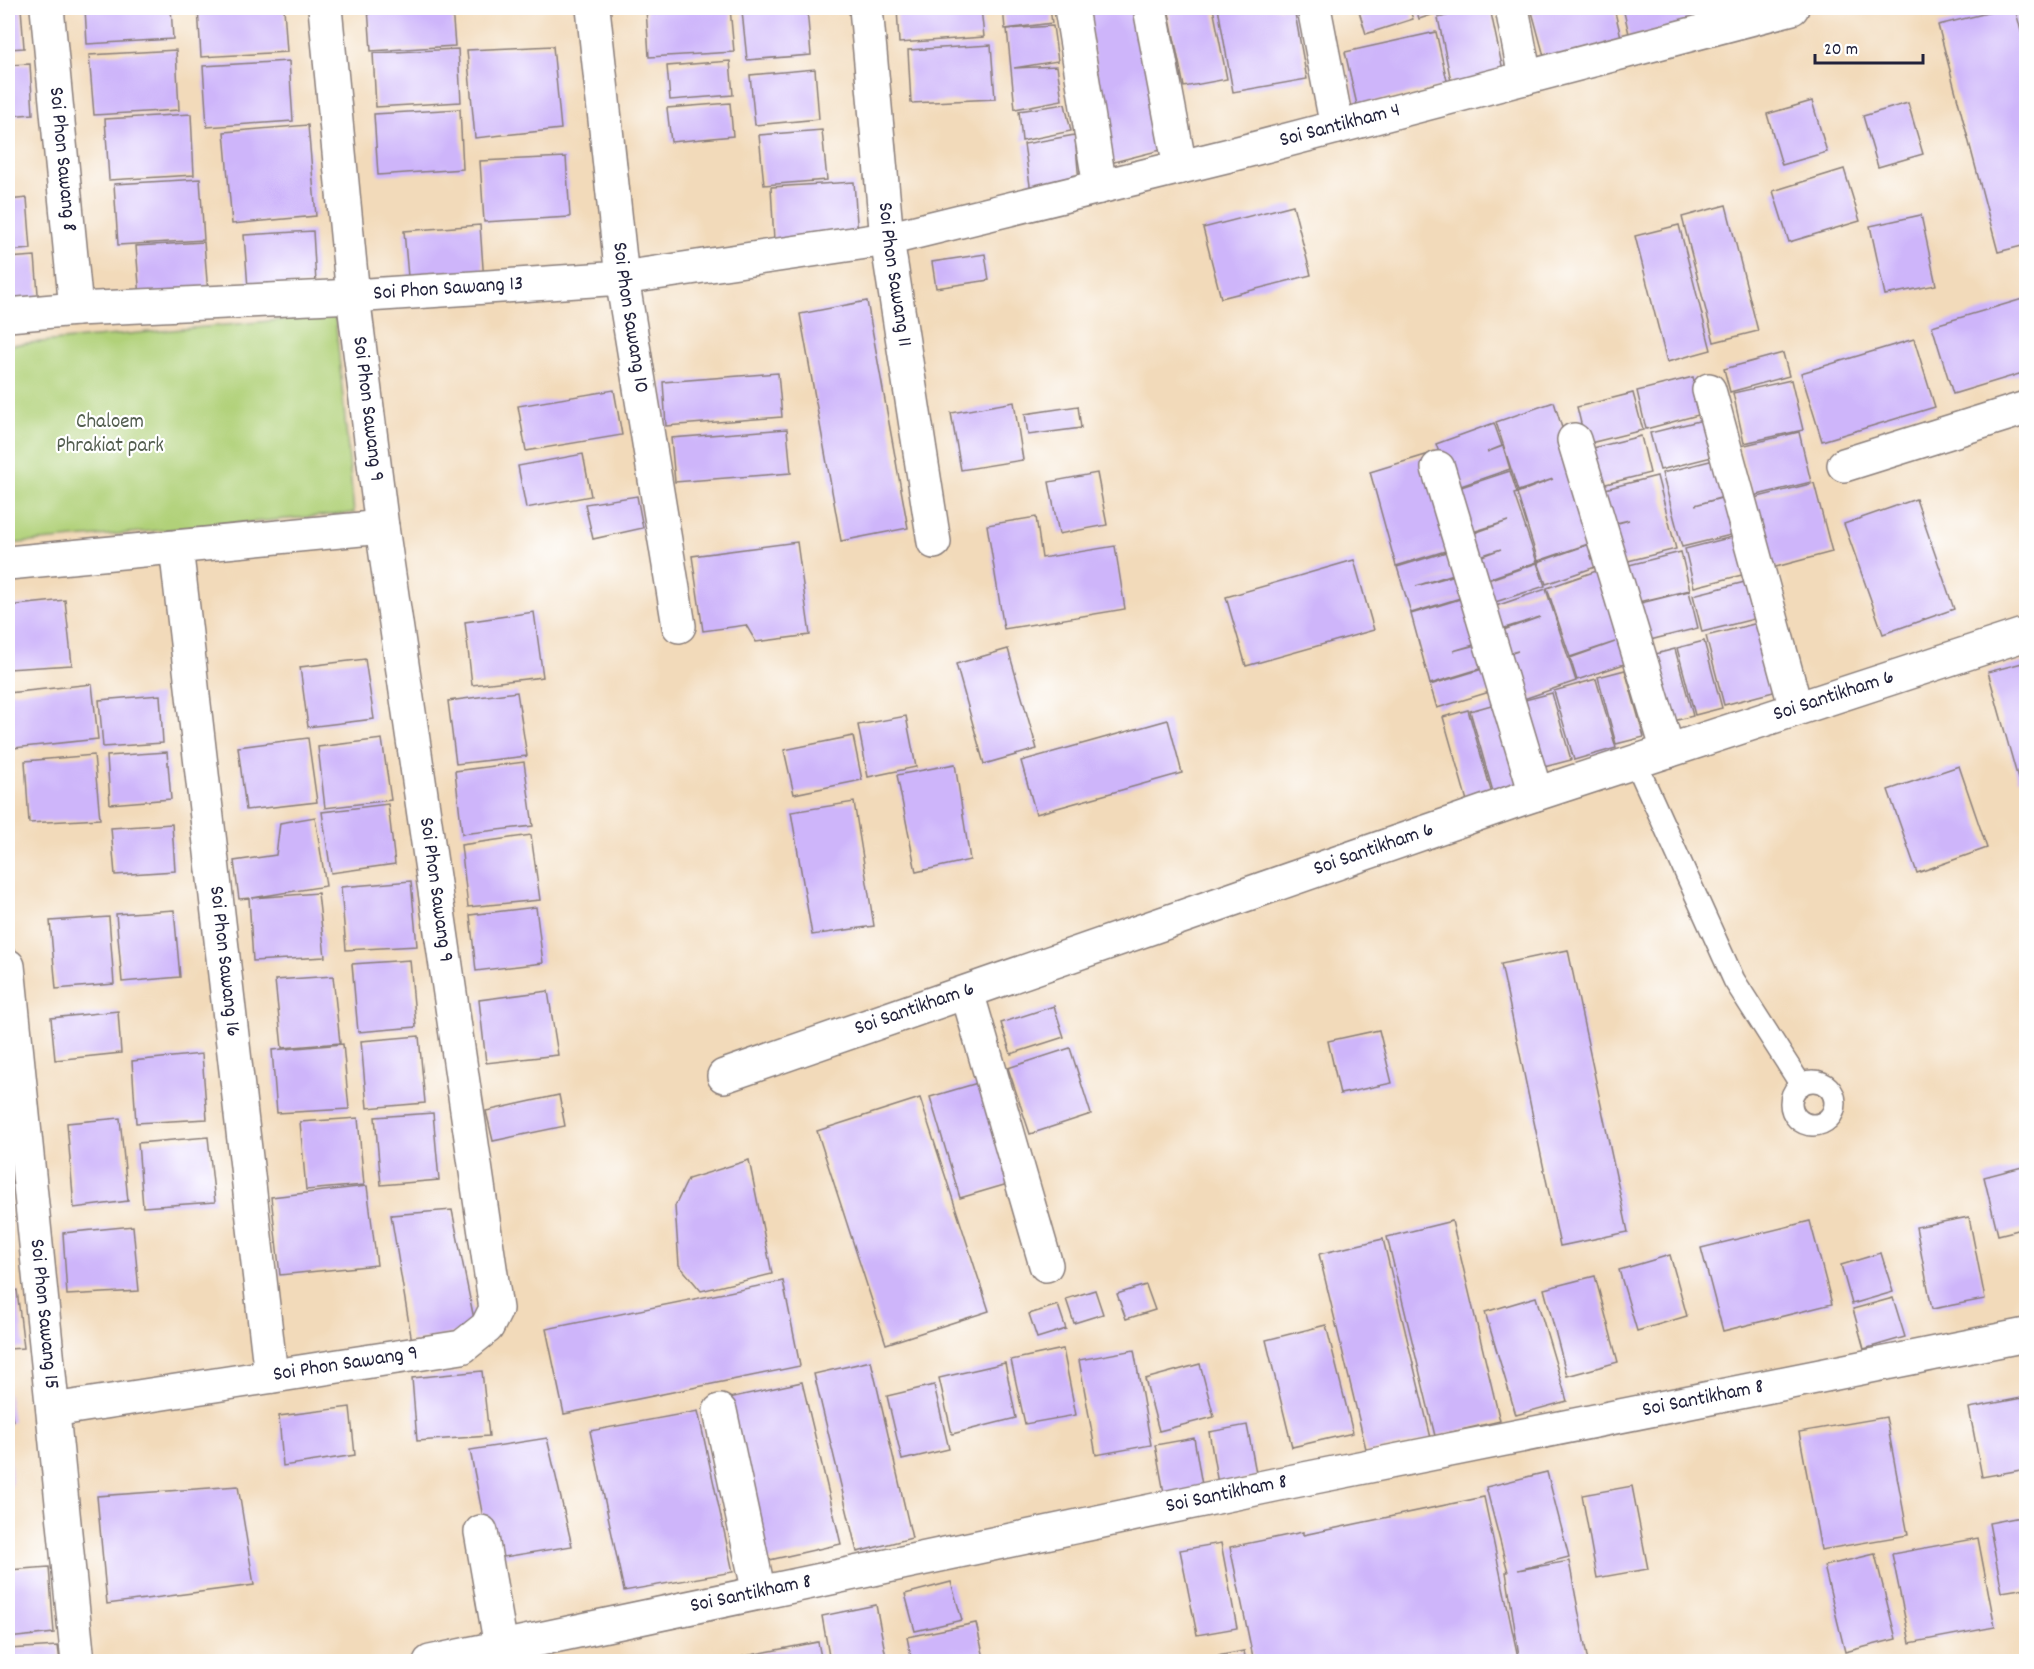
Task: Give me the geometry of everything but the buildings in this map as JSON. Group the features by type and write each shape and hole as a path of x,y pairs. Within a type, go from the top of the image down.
{"street":[{"name":"Soi Phon Sawang 8","path":"47,8 76,309"},
{"name":"Soi Phon Sawang 9","path":"52,1410 462,1347 487,1327 496,1309 382,527 353,296 325,8"},
{"name":"Soi Phon Sawang 10","path":"593,8 622,278 679,626"},
{"name":"Soi Phon Sawang 11","path":"866,8 887,239 934,542"},
{"path":"1071,8 1101,187"},
{"path":"1150,8 1180,167"},
{"path":"1314,8 1337,127"},
{"path":"1512,8 1525,78"},
{"name":"Soi Santikham 4","path":"887,239 1337,127 1792,8"},
{"name":"Soi Phon Sawang 13","path":"8,315 76,309 353,296 622,278 887,239"},
{"path":"1709,390 1796,709"},
{"path":"1844,465 2026,408"},
{"path":"1574,441 1668,751"},
{"path":"1438,468 1536,794"},
{"path":"8,563 382,527"},
{"name":"Soi Phon Sawang 16","path":"176,547 271,1376"},
{"name":"Soi Santikham 6","path":"724,1076 1536,794 2026,634"},
{"name":"Soi Phon Sawang 15","path":"8,966 78,1662"},
{"path":"967,992 1046,1265"},
{"name":"Soi Santikham 8","path":"450,1660 501,1647 1274,1485 2026,1335"},
{"path":"720,1411 759,1593"},
{"path":"481,1532 501,1647"}],"lane":[{"path":"1635,761 1734,980 1801,1085"}],"green space":[{"name":"Chaloem Phrakiat park","path":"335,315 354,513 8,544 8,345"}]}
